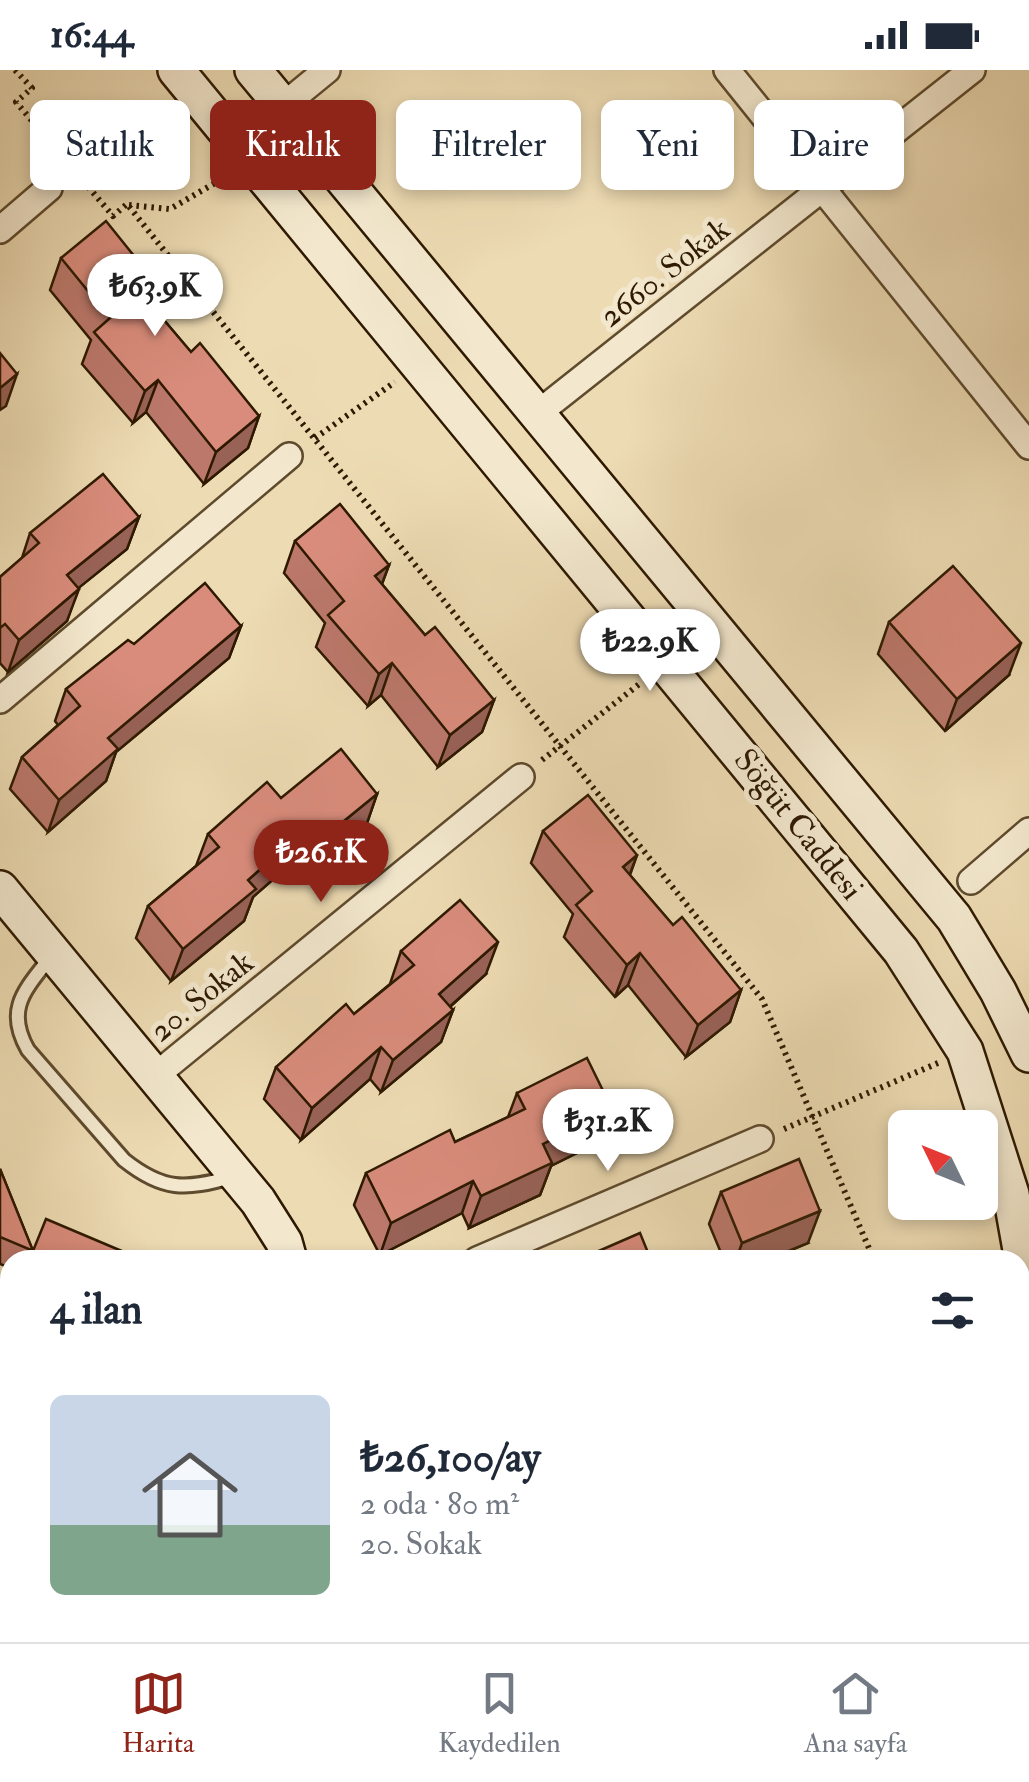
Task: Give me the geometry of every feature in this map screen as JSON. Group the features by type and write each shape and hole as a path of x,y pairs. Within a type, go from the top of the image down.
{"main road":[{"name":"Söğüt Caddesi","path":"176,70 210,111"},
{"name":"Söğüt Caddesi","path":"252,70 277,100"},
{"name":"Söğüt Caddesi","path":"275,190 902,951 966,1051 1012,1194 1023,1250"},
{"name":"Söğüt Caddesi","path":"352,190 954,918 998,991 1029,1054"},
{"path":"0,889 236,1175 286,1250"}],"street":[{"path":"289,100 326,70"},
{"path":"727,70 754,104"},
{"name":"2660. Sokak","path":"904,123 972,70"},
{"path":"0,230 48,190"},
{"name":"2660. Sokak","path":"537,414 819,190"},
{"path":"824,190 1029,446"},
{"path":"0,700 289,456"},
{"name":"20. Sokak","path":"154,1076 521,776"},
{"path":"970,881 1029,831"},
{"path":"501,1250 760,1139"}],"lane":[{"path":"53,953 18,1006 17,1030 28,1050 124,1160 140,1173 158,1182 184,1187 236,1175"}],"path":[{"path":"15,70 32,88 16,102 113,216 128,204 170,209 210,186"},
{"path":"128,204 762,999 870,1250"},
{"path":"289,456 420,365"},
{"path":"521,776 666,663"},
{"path":"760,1139 966,1051"}],"building":[{"path":"106,221 155,282 141,293 191,352 200,343 259,416 216,452 158,380 145,391 94,332 110,318 61,258"},
{"path":"0,353 17,374 0,388"},
{"path":"103,474 139,517 67,575 79,589 19,640 5,624 0,628 0,577 39,543 30,533"},
{"path":"340,504 389,565 375,576 425,635 435,627 494,700 450,735 392,663 379,674 328,615 344,601 295,541"},
{"path":"953,566 1021,643 957,699 889,622"},
{"path":"205,583 241,626 108,738 118,749 59,800 22,757 80,706 66,689 128,640 134,644"},
{"path":"341,749 377,794 317,843 306,829 248,880 256,889 183,949 148,906 219,847 208,834 267,782 281,798"},
{"path":"588,795 637,855 623,867 673,925 682,917 741,990 698,1025 640,953 627,965 576,905 592,891 543,831"},
{"path":"460,900 498,942 439,994 453,1010 393,1060 381,1047 312,1108 276,1067 346,1004 354,1014 414,965 401,951"},
{"path":"587,1058 612,1109 543,1144 552,1163 481,1196 473,1181 391,1223 366,1173 450,1130 455,1142 525,1109 517,1093"},
{"path":"799,1159 820,1211 742,1243 721,1192"},
{"path":"0,1169 33,1250 0,1237"},
{"path":"46,1219 119,1250 33,1250"},
{"path":"640,1233 647,1250 601,1250"}]}
